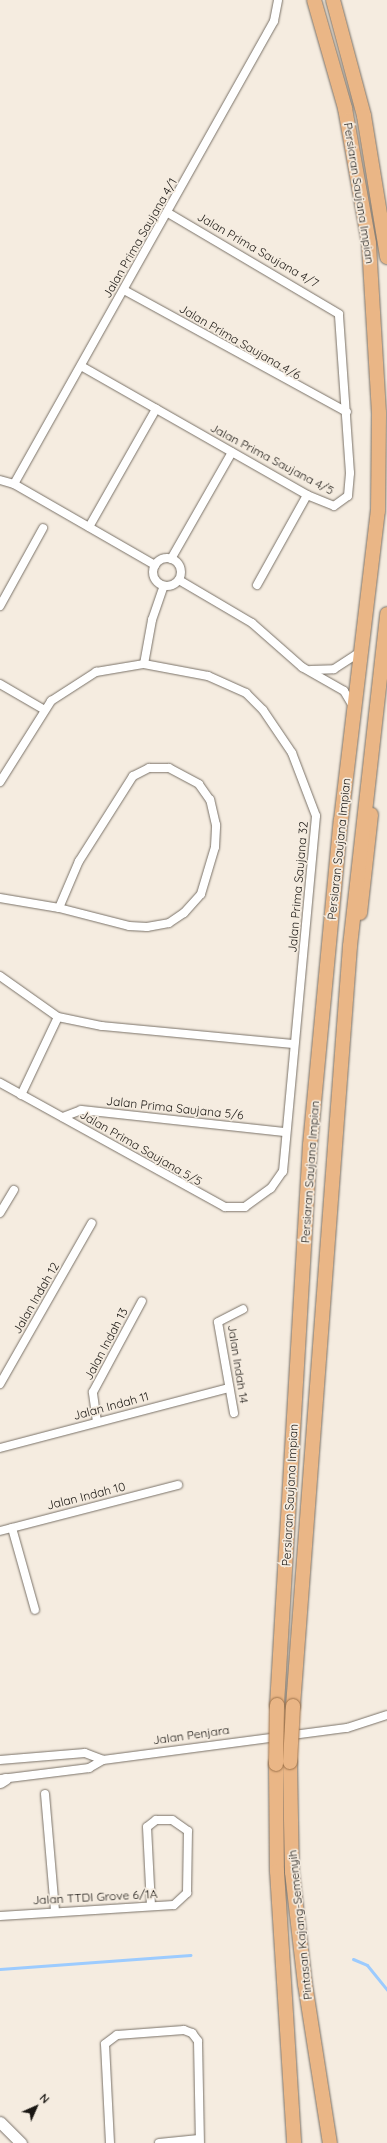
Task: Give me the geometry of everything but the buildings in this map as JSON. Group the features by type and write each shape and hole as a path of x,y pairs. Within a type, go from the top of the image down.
{"highway":[{"name":"Persiaran Saujana Impian","path":"277,1705 310,1145 341,820 378,511 374,310 369,244 345,108 314,0"},
{"name":"Persiaran Saujana Impian","path":"333,0 364,116 387,257"},
{"name":"Persiaran Saujana Impian","path":"293,1706 351,931 364,898 369,854 372,810 365,788 387,614"},
{"name":"Pintasan Kajang-Semenyih","path":"277,1705 276,1764 288,2053 294,2143"},
{"name":"Pintasan Kajang-Semenyih","path":"293,1706 290,1762 292,1872 305,1984 330,2143"},
{"path":"288,2053 302,2143"}],"street":[{"name":"Jalan Prima Saujana 4/1","path":"14,484 168,213 274,21 278,0"},
{"name":"Jalan Prima Saujana 4/7","path":"168,213 335,309"},
{"name":"Jalan Prima Saujana 4/6","path":"124,290 347,412"},
{"name":"Jalan Prima Saujana 4/5","path":"81,366 307,495 334,506 348,496 347,412 341,321 335,309"},
{"path":"90,527 156,409"},
{"path":"172,559 232,452"},
{"path":"0,480 14,484 155,565"},
{"path":"257,585 307,495"},
{"path":"0,606 42,528"},
{"path":"155,565 162,560 172,559"},
{"path":"172,559 180,567 179,580"},
{"path":"155,565 154,578 164,586"},
{"path":"144,664 152,620 164,586 179,580"},
{"path":"179,580 252,623 310,670 344,691 355,710"},
{"path":"310,670 334,669 360,652"},
{"name":"Jalan Prima Saujana 32","path":"0,782 43,709 75,682 96,672 144,664 208,676 246,694 279,731 304,777 316,816 285,1132 283,1171 271,1188"},
{"path":"0,684 43,709"},
{"path":"0,898 59,908 105,921 147,927 169,922 184,913 200,894 215,847 216,825 210,800 198,784 186,774 169,768 149,768 133,776 79,861 59,908"},
{"path":"0,976 58,1017 102,1026 294,1044"},
{"path":"21,1095 58,1017"},
{"name":"Jalan Prima Saujana 5/5","path":"0,1083 225,1207 245,1207 271,1188"},
{"name":"Jalan Prima Saujana 5/6","path":"63,1117 82,1110 285,1132"},
{"path":"0,1213 14,1190"},
{"name":"Jalan Indah 12","path":"0,1384 92,1223"},
{"name":"Jalan Indah 13","path":"97,1422 93,1392 142,1301"},
{"name":"Jalan Indah 14","path":"234,1413 218,1322 243,1309"},
{"name":"Jalan Indah 11","path":"0,1448 229,1388"},
{"name":"Jalan Indah 10","path":"0,1531 178,1485"},
{"path":"12,1528 35,1610"},
{"name":"Jalan Penjara","path":"2,1780 89,1768 103,1760 347,1728 387,1715"},
{"path":"0,1760 84,1753 103,1760"},
{"path":"44,1794 54,1911"},
{"name":"Jalan TTDI Grove 6/1A","path":"0,1916 54,1911 174,1905 187,1893 188,1832 172,1820 156,1820 147,1827 146,1840 151,1906"},
{"path":"110,2143 105,2044 117,2035 184,2030 192,2033 198,2041 199,2141 159,2143"},
{"path":"288,2143 292,2118"},
{"path":"0,2122 21,2143"}],"waterway":[{"path":"0,1969 190,1955"},
{"path":"353,1959 367,1965 387,1990"}]}
